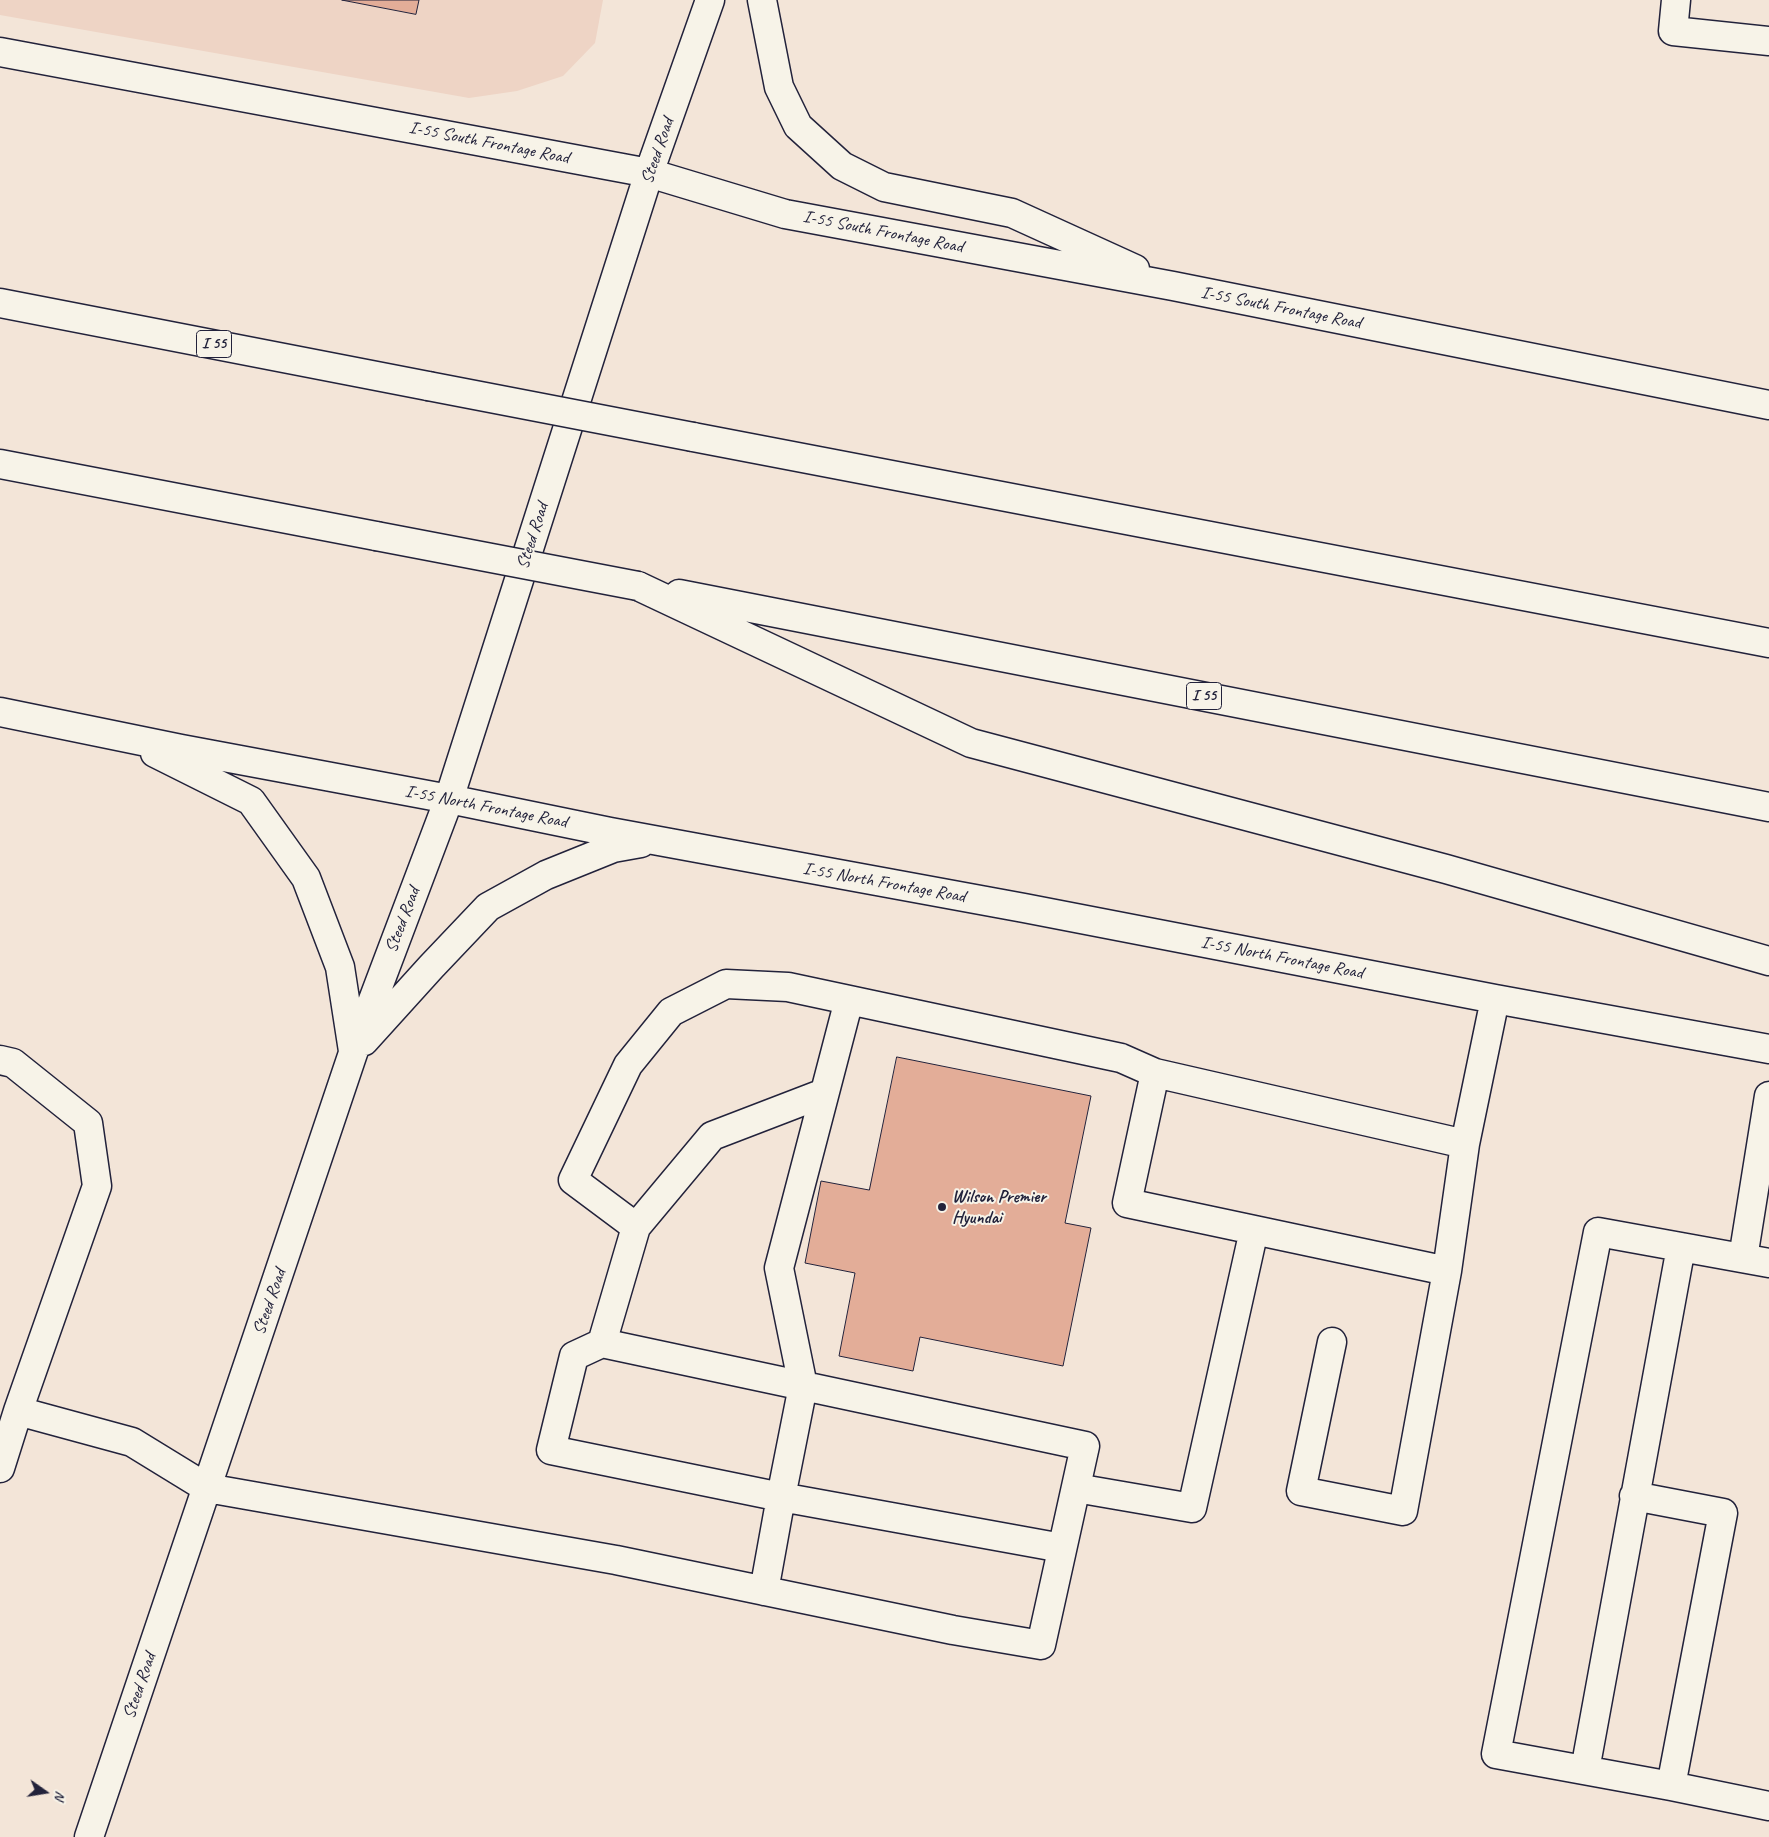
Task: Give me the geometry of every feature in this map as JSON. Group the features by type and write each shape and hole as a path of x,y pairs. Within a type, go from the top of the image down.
{"main road":[{"name":"Steed Road","path":"89,1837 353,1053 449,799 650,174 710,0"},
{"path":"762,0 779,87 798,126 842,166 884,187 1012,212 1173,286"},
{"path":"1676,0 1673,31 1769,41"},
{"name":"I-55 South Frontage Road","path":"0,52 650,174 785,214 1173,286 1769,405"},
{"name":"I 55","path":"0,303 1769,643"},
{"name":"I 55","path":"0,464 638,586 1769,807"},
{"path":"638,586 971,743 1436,867 1769,960"},
{"name":"I-55 North Frontage Road","path":"0,712 656,841 1014,907 1495,1000 1769,1049"},
{"path":"125,738 250,801 306,878 340,967 353,1053"},
{"path":"353,1053 488,907 546,875 613,848 656,841"},
{"path":"636,1227 573,1180 628,1065 672,1012 726,984 788,987 1121,1058 1155,1073 1465,1144"},
{"path":"764,1591 803,1386 779,1268 849,1000"},
{"path":"1332,1342 1301,1491 1403,1511 1447,1270 1465,1144 1495,1000"},
{"path":"0,1060 13,1063 88,1123 97,1186 0,1468"},
{"path":"1155,1073 1127,1203 1447,1270"},
{"path":"602,1343 636,1227 712,1136 824,1093"},
{"path":"1769,1096 1756,1261 1598,1232 1496,1754 1769,1806"},
{"path":"1076,1488 1192,1508 1254,1230"},
{"path":"1585,1770 1681,1247"},
{"path":"18,1412 132,1442 207,1488 616,1560 953,1630 1041,1645 1085,1446 602,1343 574,1356 551,1450 781,1497 1062,1548"},
{"path":"1634,1496 1724,1513 1671,1786"}],"shaded area":[{"path":"0,0 603,0 595,43 563,76 517,91 469,98 0,15"}],"building":[{"path":"342,0 419,0 416,14"},
{"name":"Wilson Premier Hyundai","path":"897,1057 1091,1096 1065,1223 1091,1228 1063,1366 920,1337 913,1371 839,1356 855,1273 805,1263 821,1181 869,1190"}],"place":[{"name":"Wilson Premier Hyundai","path":"942,1207"}]}
